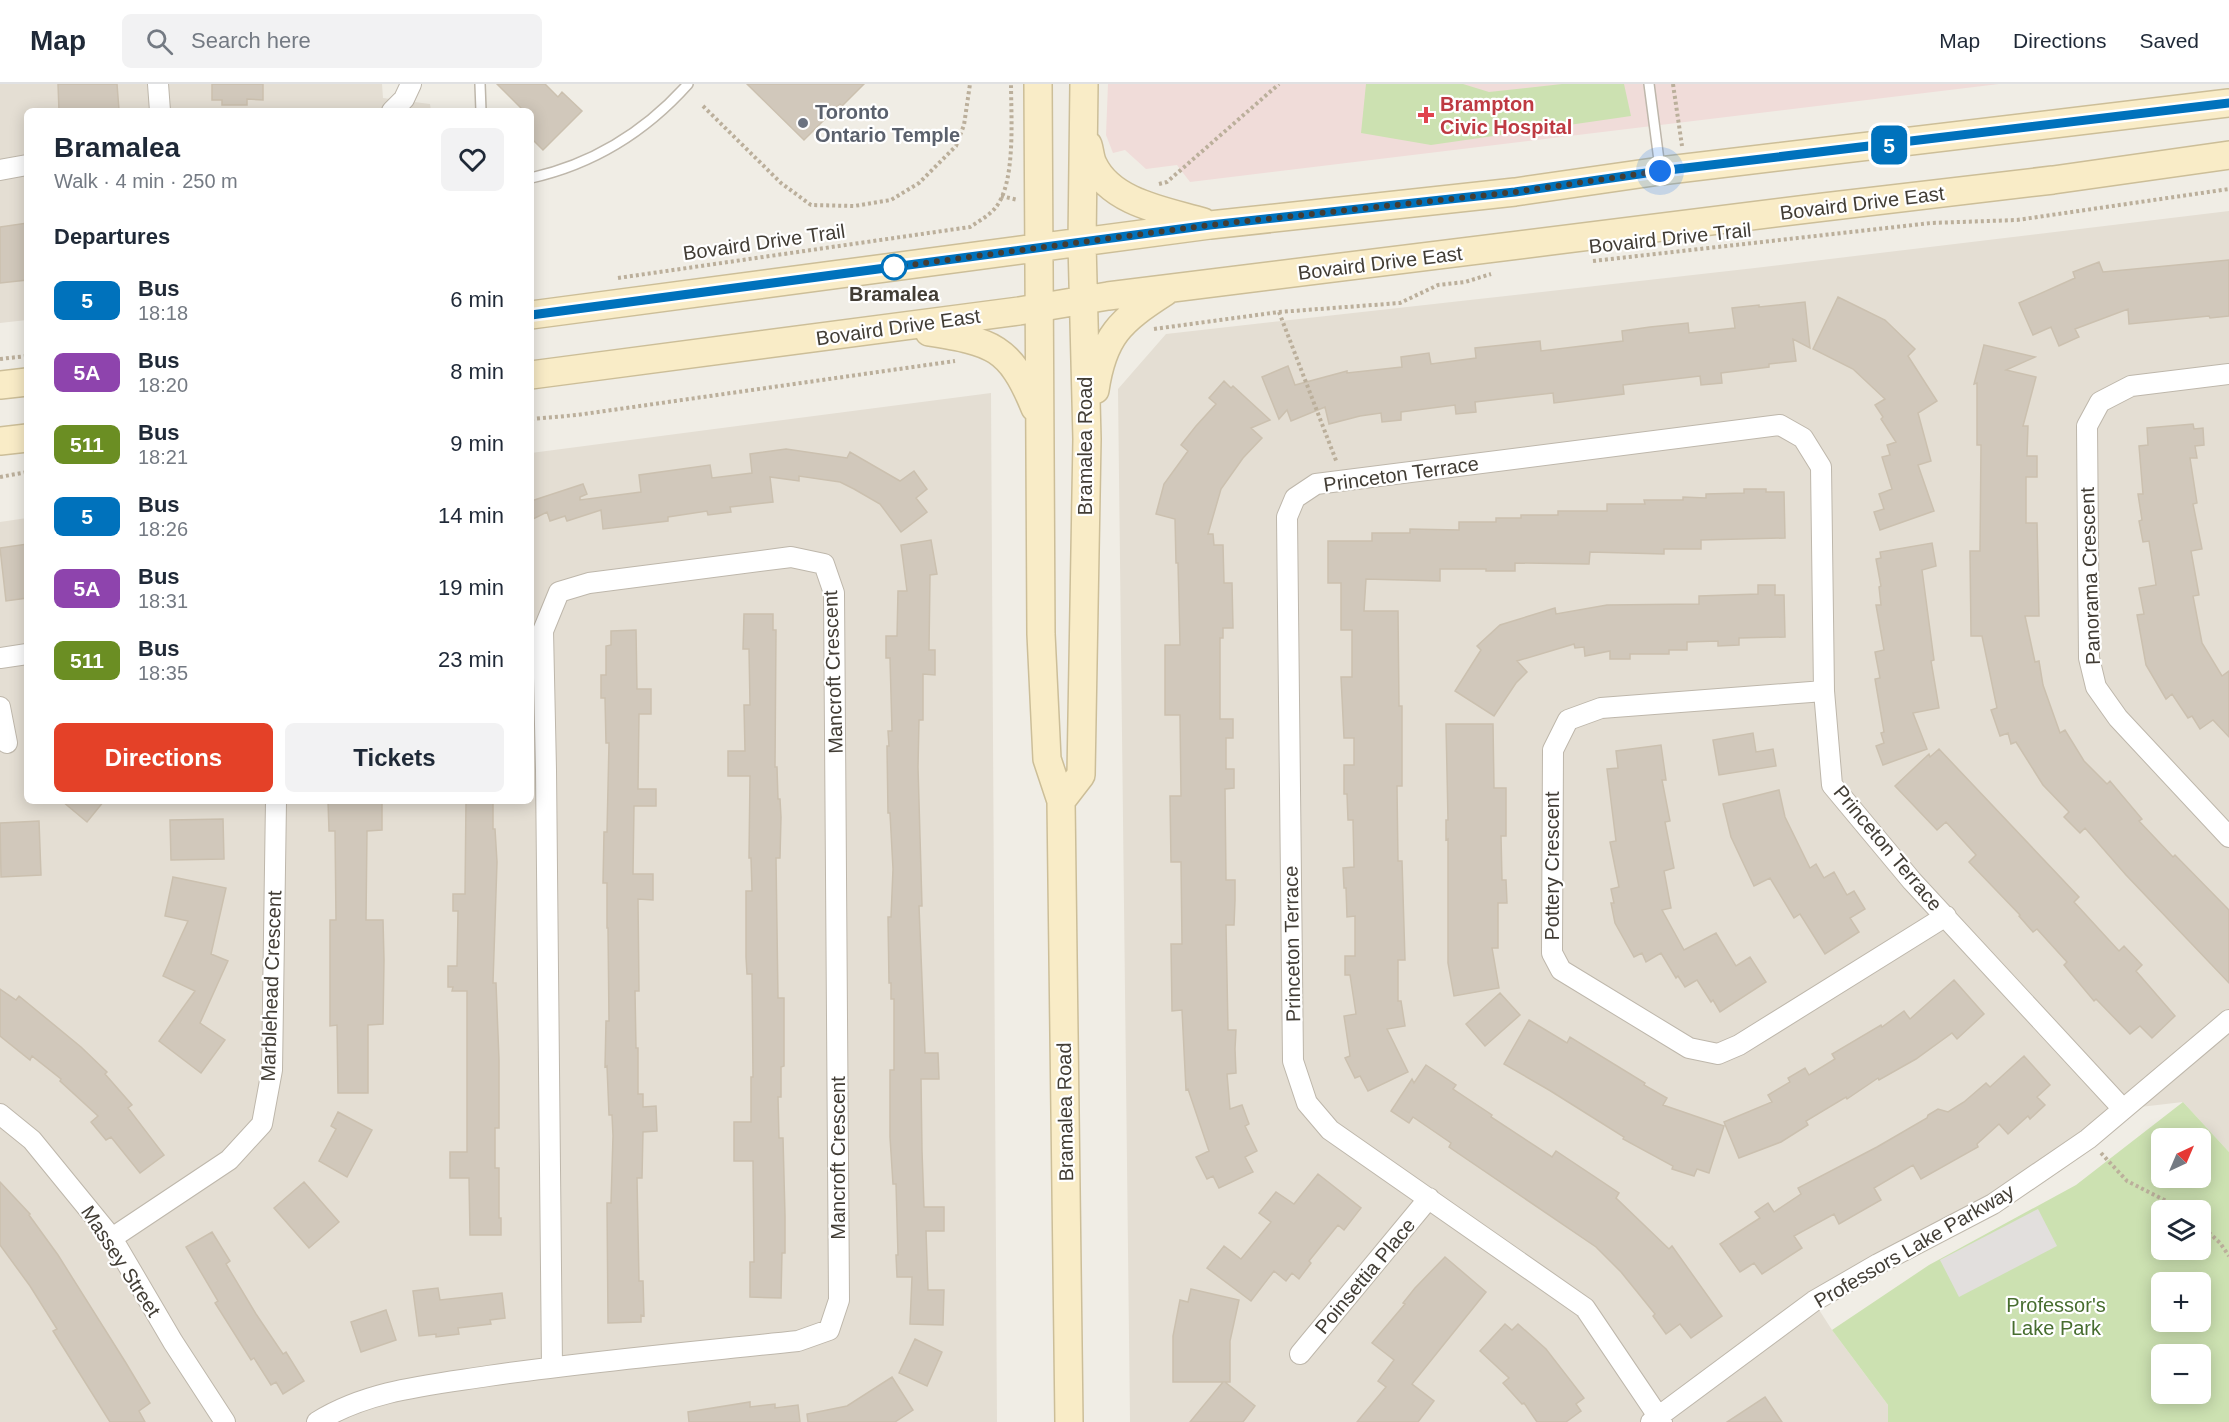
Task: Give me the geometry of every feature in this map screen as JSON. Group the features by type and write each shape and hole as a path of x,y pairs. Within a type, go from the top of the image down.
{"main road":[{"name":"Bramalea Road","path":"1038,84 1041,634 1047,759 1061,801 1069,1422"},
{"name":"Bramalea Road","path":"1061,801 1081,775 1087,439 1082,243 1084,84"},
{"path":"534,315 1210,225 1515,192 1672,169 2229,103"},
{"path":"1084,132 1093,164 1106,182 1120,194 1210,225"},
{"name":"Bovaird Drive East","path":"534,375 1039,308 1171,288 2053,180 2229,155"},
{"path":"1087,439 1097,373 1108,341 1132,314 1171,288"},
{"path":"898,327 968,338 990,346 1008,360 1023,379 1039,418"},
{"path":"0,385 24,382"},
{"path":"0,441 24,438"}],"street":[{"path":"158,84 160,108"},
{"path":"395,108 404,99 411,84"},
{"path":"0,170 24,166"},
{"name":"Panorama Crescent","path":"2229,374 2131,386 2100,402 2086,426 2089,658 2096,687 2118,718 2229,837"},
{"name":"Princeton Terrace","path":"1657,1420 1585,1308 1330,1130 1307,1103 1293,1061 1287,518 1295,498 1316,484 1780,425 1803,438 1821,467 1824,691 1832,785 1912,881 1946,915 2123,1109"},
{"name":"Mancroft Crescent","path":"317,1422 359,1401 408,1388 552,1367 798,1341 829,1330 839,1300 838,1108 834,593 824,564 791,556 590,583 559,592 543,631 552,1367"},
{"path":"0,658 24,654"},
{"name":"Pottery Crescent","path":"1824,691 1601,708 1568,720 1553,750 1552,954 1561,970 1689,1048 1718,1054 1739,1045 1946,915"},
{"path":"0,707 7,743"},
{"name":"Marblehead Crescent","path":"112,1238 229,1160 262,1124 272,1070 276,804"},
{"name":"Professors Lake Parkway","path":"1657,1420 1814,1302 1878,1264 1993,1204 2088,1139 2229,1020"},
{"name":"Massey Street","path":"0,1114 32,1140 112,1238 173,1342 225,1422"},
{"name":"Poinsettia Place","path":"1300,1354 1429,1198"}],"lane":[{"path":"480,84 481,108"},
{"path":"534,177 594,158 634,134 688,84"},
{"path":"1649,84 1672,169"}],"path":[{"path":"703,106 781,183 811,205 854,206 891,200 919,183 956,146 964,125 970,84"},
{"path":"1011,84 1008,178 1001,196 1014,200"},
{"path":"1150,186 1167,182 1279,84"},
{"path":"1672,169 1673,84"},
{"name":"Bovaird Drive Trail","path":"1586,262 1931,223 2017,220 2229,189"},
{"name":"Bovaird Drive Trail","path":"612,279 970,227 995,208 1001,196"},
{"path":"1150,330 1279,312 1400,303 1438,285 1465,282 1493,273"},
{"path":"1279,312 1343,481"},
{"path":"0,359 24,356"},
{"path":"534,419 577,415 958,361"},
{"path":"0,477 24,473"},
{"path":"2088,1139 2127,1181 2164,1200"},
{"path":"2211,1234 2229,1256"}],"shaded area":[{"path":"0,84 382,84 383,98 430,104 431,108 24,108 24,320 0,323"},
{"name":"Brampton Civic Hospital","path":"1108,84 1999,84 1190,182 1177,165 1146,169 1125,150 1113,153 1106,135"},
{"path":"2229,211 2229,1152 2211,1132 2211,1128 2207,1128 2183,1102 2123,1109 2088,1139 1814,1302 1888,1405 1888,1422 1130,1422 1118,389 1166,334 1755,268"},
{"path":"991,393 997,1422 0,1422 0,522 24,518 24,804 534,804 534,453"},
{"path":"2038,1209 2057,1246 1959,1297 1940,1260"}],"green space":[{"path":"1366,84 1463,84 1489,92 1562,84 1624,84 1631,116 1431,145 1361,133"},
{"name":"Professor's Lake Park","path":"2183,1102 2207,1128 2151,1128 2151,1188 2211,1188 2211,1132 2229,1152 2229,1422 1888,1422 1888,1405 1832,1330 1929,1265 2076,1185"}],"building":[{"path":"58,84 117,84 119,108 59,108"},
{"path":"212,84 263,84 263,100 247,99 247,105 222,105 222,100 212,100"},
{"path":"497,84 545,84 558,97 562,92 582,111 543,150 534,141 534,108 521,108"},
{"name":"Toronto Ontario Temple","path":"747,84 864,84 804,140"},
{"path":"24,223 24,280 0,283 0,227"},
{"path":"2229,260 2229,316 2129,324 2128,309 2075,329 2079,337 2059,346 2051,327 2033,335 2019,303 2075,278 2073,272 2099,262 2103,272"},
{"path":"1838,297 1885,320 1915,349 1908,356 1937,401 1918,413 1931,461 1918,465 1934,511 1880,530 1874,512 1884,509 1879,494 1892,489 1882,457 1890,455 1887,445 1896,442 1875,405 1885,399 1853,369 1813,349"},
{"path":"1805,302 1810,348 1793,339 1796,361 1721,373 1722,383 1701,385 1700,376 1623,385 1624,394 1554,403 1553,393 1475,402 1476,412 1456,414 1455,405 1401,412 1401,420 1382,422 1381,413 1329,424 1325,407 1291,421 1287,410 1279,419 1262,377 1288,366 1295,385 1347,371 1347,373 1402,367 1401,357 1429,353 1431,364 1476,358 1475,348 1540,341 1541,351 1623,341 1622,331 1650,327 1688,323 1689,333 1735,328 1732,308"},
{"path":"1984,345 2035,357 2006,370 2036,377 2023,426 2028,426 2027,456 2037,456 2037,477 2026,477 2026,523 2037,523 2039,616 2025,616 2035,662 2039,661 2043,685 2060,733 2065,730 2084,761 2107,784 2110,781 2142,819 2139,821 2229,910 2229,983 2126,875 2085,828 2080,833 2064,817 2069,812 2043,785 2016,742 2011,744 2008,733 2000,736 1991,710 1997,708 1982,636 1971,636 1970,551 1980,551 1981,445 1977,445 1977,383 1974,384"},
{"path":"1224,381 1231,388 1233,386 1270,420 1251,428 1262,438 1243,458 1221,489 1208,534 1213,534 1214,545 1223,545 1224,583 1232,583 1233,628 1223,628 1223,638 1220,638 1220,719 1233,719 1233,738 1226,738 1226,769 1234,769 1234,788 1225,789 1226,880 1235,880 1234,925 1226,925 1228,1030 1236,1030 1236,1073 1227,1074 1230,1109 1242,1105 1249,1124 1245,1126 1257,1151 1245,1157 1253,1172 1219,1188 1213,1176 1207,1179 1196,1157 1209,1151 1188,1089 1186,1090 1182,1010 1172,1011 1171,944 1182,944 1181,862 1171,862 1170,796 1181,796 1180,715 1165,715 1165,645 1180,645 1178,563 1176,563 1175,519 1156,514 1164,484 1188,451 1181,445 1216,404 1209,398"},
{"path":"2193,424 2194,429 2203,428 2204,445 2195,446 2197,458 2190,458 2197,503 2193,504 2202,549 2191,551 2199,595 2193,596 2202,643 2222,676 2229,671 2229,737 2213,720 2200,729 2192,716 2188,718 2172,694 2166,699 2146,665 2137,615 2144,614 2139,588 2156,585 2149,541 2143,542 2139,521 2142,520 2138,494 2143,494 2139,446 2148,445 2147,428"},
{"path":"786,449 847,458 850,452 900,481 914,471 927,489 916,498 927,512 901,532 880,504 854,489 840,482 799,476 799,481 770,477 773,502 730,507 731,512 708,515 707,511 668,517 668,521 603,529 601,510 567,521 565,516 550,521 547,512 534,518 534,500 583,484 587,494 580,497 580,500 641,492 639,475 710,465 712,478 752,473 750,454"},
{"path":"1744,489 1784,492 1785,538 1701,540 1701,549 1664,549 1664,554 1590,552 1589,564 1515,563 1515,571 1440,569 1440,581 1366,579 1364,611 1398,611 1399,706 1402,706 1402,786 1397,786 1398,861 1402,861 1405,960 1398,960 1398,1001 1401,1001 1405,1026 1387,1029 1408,1072 1368,1091 1360,1076 1355,1078 1345,1058 1350,1056 1344,1016 1356,1014 1350,975 1345,975 1345,956 1355,956 1355,916 1347,917 1343,868 1354,867 1353,820 1348,820 1347,794 1344,794 1344,765 1354,765 1354,738 1344,738 1341,677 1352,677 1352,630 1341,630 1341,583 1328,583 1328,541 1372,541 1372,533 1410,533 1410,529 1459,530 1459,522 1496,522 1496,518 1521,518 1521,515 1558,515 1558,511 1607,511 1607,504 1645,504 1644,500 1683,500 1683,497 1706,498 1706,494 1744,493"},
{"path":"931,540 937,574 930,575 929,650 935,650 935,675 923,674 923,720 919,720 922,906 919,906 925,1053 938,1053 939,1079 921,1079 922,1151 924,1207 944,1207 944,1231 926,1231 928,1290 944,1290 943,1325 910,1324 912,1277 897,1277 896,1184 893,1184 890,1137 890,1070 894,1070 894,999 891,999 891,983 889,983 888,917 891,917 893,869 890,813 888,813 887,746 889,746 888,731 892,731 890,658 886,658 886,636 897,636 898,591 907,591 901,545"},
{"path":"1932,543 1936,566 1922,570 1934,660 1931,661 1939,708 1913,713 1927,749 1883,765 1876,746 1884,743 1881,733 1884,732 1875,679 1880,678 1875,652 1884,650 1876,605 1881,605 1879,587 1881,586 1876,559 1881,558 1880,552"},
{"path":"24,544 24,598 6,601 0,548"},
{"path":"1758,585 1775,585 1775,595 1784,595 1785,637 1739,638 1739,645 1718,646 1718,641 1687,642 1687,650 1669,650 1669,654 1630,654 1630,659 1610,659 1610,651 1585,656 1584,647 1575,648 1574,644 1517,661 1527,672 1516,683 1494,716 1455,691 1481,650 1477,646 1500,625 1555,608 1556,614 1607,605 1699,604 1699,596 1758,594"},
{"path":"744,614 773,614 773,630 776,630 775,767 777,767 781,817 780,858 776,858 778,998 784,998 784,1066 781,1067 781,1097 778,1097 779,1138 783,1138 785,1216 785,1253 782,1253 781,1298 750,1297 750,1262 754,1262 753,1161 734,1161 734,1122 751,1122 751,1077 753,1077 752,974 747,974 746,957 746,891 752,891 751,858 749,858 750,776 728,776 728,751 745,751 744,705 750,705 749,649 743,649"},
{"path":"636,630 637,689 651,689 651,714 639,714 638,789 656,789 656,806 634,806 633,874 653,874 653,900 638,899 639,991 635,991 636,1048 638,1048 638,1094 643,1094 643,1107 656,1106 657,1131 643,1132 642,1178 637,1178 639,1281 643,1281 644,1316 641,1315 641,1322 608,1323 607,1203 611,1203 613,1136 612,1115 609,1115 607,1066 605,1067 606,1021 609,1021 608,928 607,883 603,883 604,832 607,832 609,743 606,743 605,698 601,698 601,675 606,675 606,646 611,645 611,631"},
{"path":"1446,724 1493,724 1494,788 1506,788 1506,836 1501,836 1502,880 1506,880 1507,903 1498,903 1498,948 1492,948 1499,988 1454,996 1448,963"},
{"path":"1753,733 1756,752 1773,749 1776,766 1719,775 1713,740"},
{"path":"1661,745 1666,780 1662,780 1670,821 1665,822 1674,868 1664,871 1671,908 1662,910 1684,950 1716,933 1736,966 1750,957 1766,982 1720,1012 1697,980 1685,987 1678,976 1676,978 1661,953 1646,962 1642,953 1634,957 1615,923 1611,889 1619,887 1610,842 1616,841 1607,769 1618,768 1616,751"},
{"path":"1939,749 2079,897 2074,902 2119,951 2124,946 2142,965 2136,971 2175,1016 2152,1038 2140,1026 2130,1034 2096,999 2094,1001 2064,965 2067,962 2037,929 2033,932 2020,915 1969,862 1976,855 1946,822 1937,830 1895,786 1929,754 1930,757"},
{"path":"1779,790 1785,817 1810,868 1816,864 1824,878 1834,872 1847,895 1854,891 1865,909 1850,918 1859,932 1825,954 1800,914 1794,918 1770,878 1754,886 1731,837 1723,804"},
{"path":"66,804 102,804 87,822"},
{"path":"328,804 382,804 382,830 367,831 366,920 383,920 384,960 383,1024 368,1025 368,1093 338,1093 337,1025 330,1026 330,920 336,920 335,831 329,831"},
{"path":"466,804 493,804 497,862 493,983 496,983 499,1060 499,1128 495,1128 495,1168 499,1168 501,1235 470,1235 469,1178 450,1178 450,1152 467,1152 467,991 452,991 453,987 448,987 448,966 457,966 458,911 453,911 453,894 465,894"},
{"path":"223,819 224,859 171,860 170,820"},
{"path":"39,821 41,875 1,877 0,823"},
{"path":"173,877 226,888 211,954 228,961 200,1023 225,1040 201,1073 159,1041 195,991 163,976 188,921 165,916"},
{"path":"1954,980 1984,1014 1957,1039 1952,1033 1916,1059 1879,1080 1878,1078 1847,1099 1846,1097 1806,1121 1808,1125 1781,1142 1739,1158 1724,1122 1772,1102 1768,1095 1790,1082 1788,1078 1805,1068 1809,1075 1835,1059 1832,1054 1881,1025 1882,1027 1904,1011 1910,1019"},
{"path":"0,989 16,1000 19,996 81,1047 107,1072 105,1074 132,1105 128,1108 164,1155 140,1173 111,1137 106,1140 91,1122 98,1116 60,1081 61,1079 32,1056 30,1060 0,1036"},
{"path":"1500,993 1520,1015 1485,1046 1466,1024"},
{"path":"1529,1020 1567,1043 1570,1037 1645,1083 1644,1085 1667,1098 1663,1105 1724,1126 1709,1173 1697,1169 1694,1176 1672,1169 1673,1166 1623,1139 1624,1137 1504,1064"},
{"path":"2024,1056 2050,1085 2037,1097 2045,1105 2030,1119 2028,1116 2008,1134 1999,1124 1977,1144 1978,1147 1921,1179 1913,1165 1874,1188 1881,1200 1839,1224 1834,1214 1794,1236 1802,1248 1762,1274 1754,1263 1740,1272 1720,1244 1760,1218 1755,1212 1768,1203 1774,1212 1801,1194 1798,1188 1877,1147 1927,1118 1938,1109 1948,1112 1986,1083 1990,1087"},
{"path":"1426,1065 1456,1085 1453,1089 1492,1115 1491,1117 1552,1157 1556,1151 1619,1193 1616,1198 1669,1249 1672,1246 1722,1316 1691,1338 1680,1324 1666,1334 1653,1316 1655,1314 1621,1272 1596,1247 1449,1147 1451,1143 1413,1117 1409,1123 1391,1111 1412,1079 1414,1083"},
{"path":"338,1112 372,1130 347,1177 319,1161 336,1129 331,1126"},
{"path":"1318,1174 1361,1208 1344,1230 1338,1225 1309,1261 1311,1263 1299,1279 1292,1273 1286,1281 1274,1271 1251,1301 1207,1268 1224,1246 1241,1259 1271,1222 1259,1213 1276,1192 1294,1204"},
{"path":"0,1182 30,1214 126,1363 150,1403 139,1411 145,1422 110,1422 53,1331 57,1329 30,1286 0,1245"},
{"path":"304,1182 339,1222 309,1248 274,1208"},
{"path":"212,1232 230,1261 226,1264 256,1314 283,1354 286,1352 304,1381 283,1394 276,1382 271,1385 254,1358 251,1360 215,1303 218,1301 186,1247"},
{"path":"1445,1257 1486,1292 1412,1384 1434,1401 1418,1422 1357,1422 1386,1387 1378,1381 1394,1360 1372,1343 1405,1304 1403,1303 1415,1288"},
{"path":"438,1288 440,1300 502,1293 505,1318 490,1320 491,1324 458,1328 459,1334 436,1337 436,1334 419,1336 413,1291"},
{"path":"1191,1289 1239,1300 1230,1341 1230,1382 1225,1382 1255,1406 1243,1422 1190,1422 1223,1382 1173,1382 1173,1336 1180,1300 1188,1302"},
{"path":"386,1310 396,1340 361,1352 351,1322"},
{"path":"1505,1324 1512,1330 1518,1324 1546,1349 1584,1398 1576,1404 1581,1411 1566,1422 1537,1422 1524,1403 1522,1404 1503,1383 1509,1378 1480,1351"},
{"path":"915,1339 942,1352 927,1386 899,1373"},
{"path":"892,1377 913,1410 895,1422 808,1422 807,1414 847,1406"},
{"path":"1765,1397 1782,1422 1727,1422"},
{"path":"750,1402 750,1407 775,1404 775,1408 798,1405 800,1422 689,1422 688,1412"}],"bus line":[{"name":"5","path":"534,315 1210,225 1515,192 1660,171 2229,103"}],"place":[{"name":"Brampton Civic Hospital","path":"1426,115"},
{"name":"Toronto Ontario Temple","path":"803,123"},
{"name":"Bramalea","path":"894,267"}],"route":[{"path":"894,267 1210,225 1515,192 1660,171"}]}
